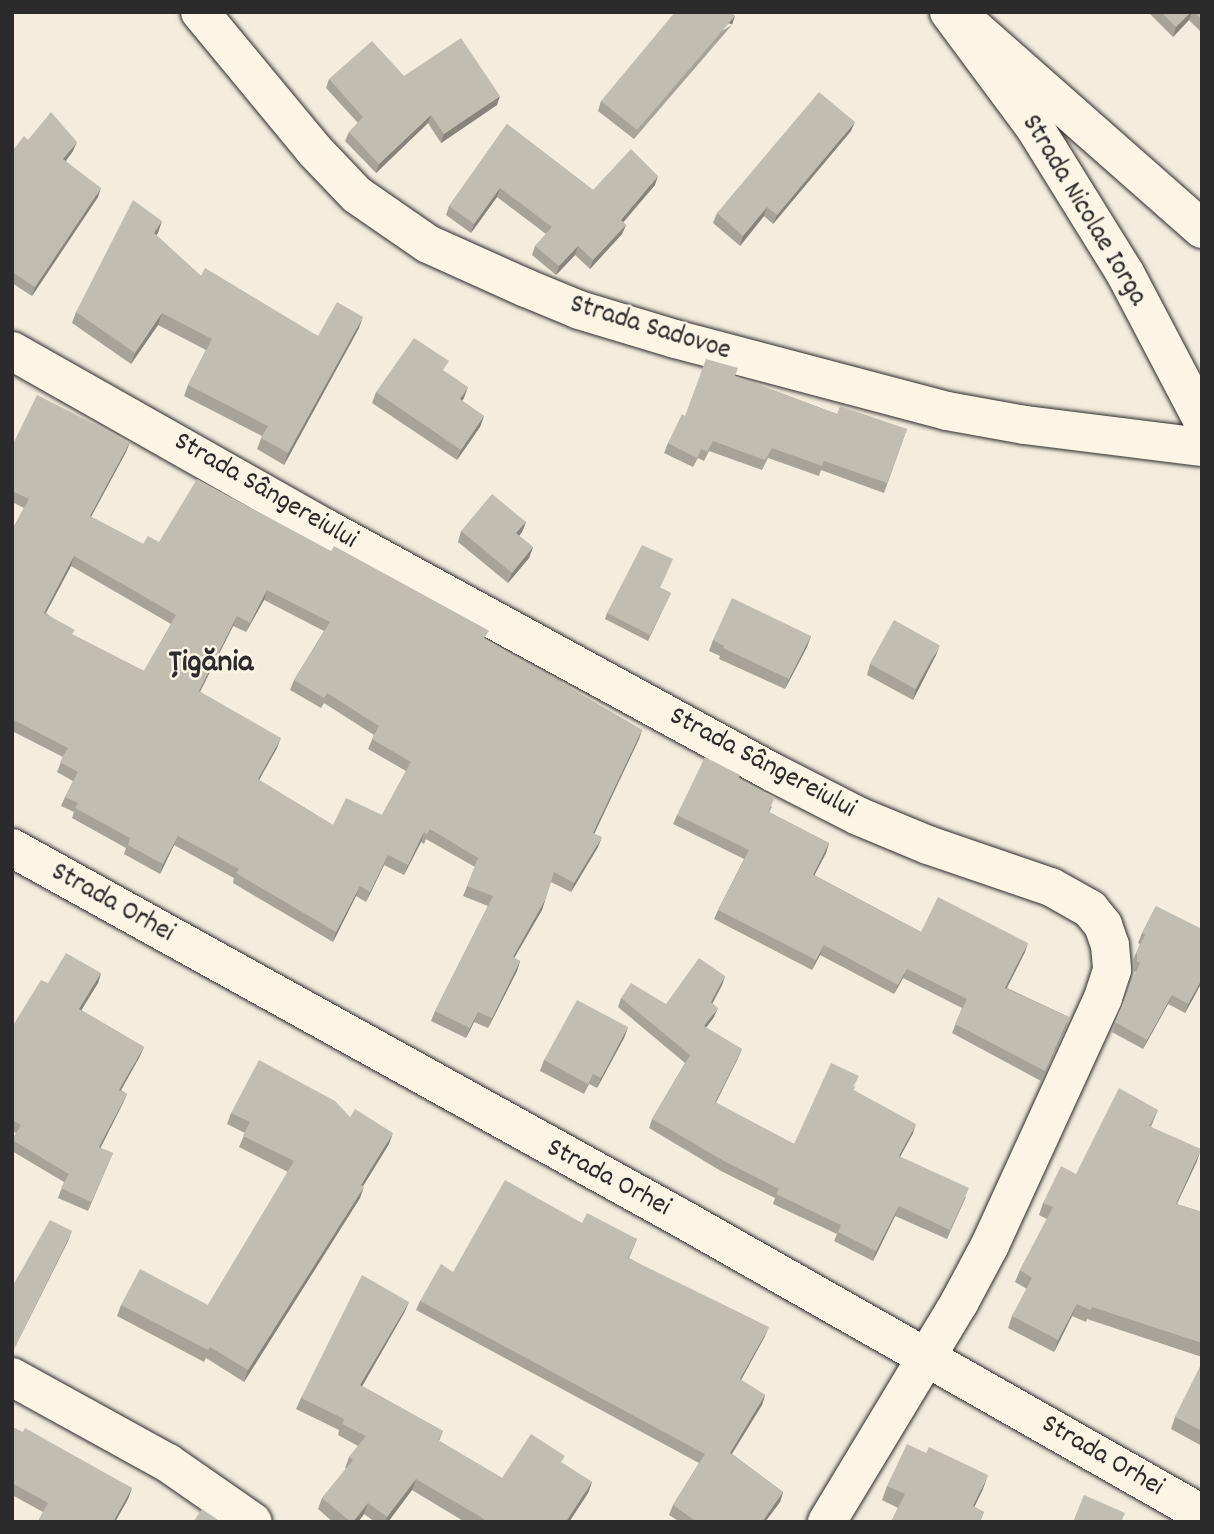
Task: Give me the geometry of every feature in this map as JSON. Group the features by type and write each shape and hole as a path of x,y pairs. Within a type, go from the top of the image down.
{"street":[{"name":"Strada Sadovoe","path":"200,12 314,150 358,195 428,244 526,288 579,310 675,339 947,411 1025,425 1202,447"},
{"name":"Strada Nicolae Iorga","path":"949,12 1035,128 1126,275 1202,420"},
{"path":"956,12 1202,229"},
{"name":"Strada Sângereiului","path":"18,367 327,529 772,772 870,821 928,845 1051,887 1090,909 1103,925 1110,945 1112,970 1103,998 990,1245 927,1358 827,1522"},
{"name":"Strada Orhei","path":"12,848 688,1222 1202,1514"},
{"path":"12,1377 168,1463 253,1522"}],"building":[{"path":"675,12 731,12 735,16 637,130 601,101"},
{"path":"1161,12 1191,12 1176,27"},
{"path":"461,38 500,96 444,134 431,115 379,164 349,132 363,117 329,79 372,41 404,76"},
{"path":"819,92 855,122 777,215 767,207 743,236 717,213"},
{"path":"51,112 77,142 63,159 101,188 35,287 12,272 12,147 14,149 24,136 28,140"},
{"path":"507,124 593,190 631,149 658,176 621,220 626,225 593,260 578,246 559,266 535,246 552,227 500,188 474,224 449,206"},
{"path":"133,200 162,221 154,233 201,276 205,268 318,336 337,302 363,317 288,453 261,438 268,426 188,385 212,339 162,313 135,353 76,312"},
{"path":"414,338 449,361 443,370 468,387 460,399 484,416 461,450 376,392"},
{"path":"706,359 738,368 735,376 837,414 840,406 907,429 887,483 824,461 822,466 772,448 765,460 713,441 707,452 701,449 697,458 668,443 682,414 685,416"},
{"path":"37,395 130,442 90,516 143,544 148,536 159,542 197,479 331,551 334,546 486,629 489,631 484,638 642,730 593,833 602,837 574,883 554,872 545,900 513,957 520,961 492,1018 478,1012 470,1028 435,1011 493,896 467,886 478,858 430,829 427,834 424,832 408,865 388,855 370,892 360,886 336,932 236,873 239,869 178,836 163,864 128,845 130,838 75,808 78,803 65,797 78,772 60,762 68,748 12,719 12,530 29,499 12,491 13,444","holes":["74,556 176,615 144,671 72,634 75,630 44,613","267,590 330,622 294,680 324,698 327,693 379,726 372,739 411,762 382,815 346,798 333,825 258,779 281,738 199,691 237,616 250,623"]},
{"path":"492,494 526,522 516,533 533,547 512,573 461,531"},
{"path":"642,545 673,559 660,588 671,593 650,635 607,613"},
{"path":"732,598 811,636 789,679 723,648 724,646 713,640"},
{"path":"894,620 939,645 915,689 870,664"},
{"path":"705,757 740,775 738,779 775,797 768,812 829,843 813,875 921,932 938,897 1028,943 1005,988 1069,1017 1045,1071 955,1024 967,999 907,969 898,985 824,945 816,960 718,910 749,850 677,815"},
{"path":"1156,906 1202,929 1202,979 1188,1004 1172,995 1147,1040 1115,1022 1140,963 1137,961 1137,951 1145,935 1142,933"},
{"path":"66,953 101,973 79,1009 144,1047 119,1090 127,1094 99,1147 113,1153 91,1202 61,1188 69,1174 12,1140 21,1125 12,1120 12,1027 41,980 48,983"},
{"path":"699,958 725,976 711,1002 718,1008 704,1026 742,1049 715,1102 794,1144 831,1063 859,1076 852,1089 916,1124 899,1156 969,1188 950,1230 899,1206 876,1251 838,1232 841,1225 776,1194 779,1189 652,1119 690,1055 621,998 631,983 666,1004"},
{"path":"577,1000 628,1027 601,1078 593,1074 588,1084 544,1060"},
{"path":"259,1060 335,1101 350,1117 355,1109 393,1133 361,1185 364,1187 248,1370 210,1347 208,1350 121,1305 140,1269 208,1305 294,1161 243,1136 250,1122 231,1113"},
{"path":"1119,1088 1158,1110 1149,1126 1201,1149 1176,1204 1202,1212 1202,1343 1077,1304 1058,1340 1012,1316 1032,1278 1020,1270 1053,1207 1043,1203 1061,1166 1076,1174"},
{"path":"505,1180 582,1223 587,1213 637,1239 628,1258 769,1327 740,1379 765,1395 730,1453 783,1492 762,1522 697,1522 673,1505 705,1454 420,1301 441,1264 453,1272"},
{"path":"50,1220 72,1231 15,1346 12,1345 12,1287"},
{"path":"362,1275 409,1302 360,1385 443,1431 438,1440 502,1478 531,1434 565,1456 561,1462 592,1482 567,1520 571,1522 482,1522 484,1519 416,1479 387,1517 368,1503 351,1522 322,1498 353,1460 349,1457 366,1436 342,1424 344,1419 301,1398"},
{"path":"1202,1363 1202,1431 1175,1417"},
{"path":"12,1427 23,1432 25,1428 132,1488 113,1522 44,1522 39,1519 48,1503 12,1483"},
{"path":"907,1444 926,1453 929,1447 988,1475 973,1506 984,1512 979,1522 891,1522 905,1494 887,1486"},
{"path":"1084,1495 1125,1513 1121,1522 1073,1522"},
{"path":"202,1509 221,1522 193,1522"}],"district":[{"name":"Țigănia","path":"211,664"}]}
